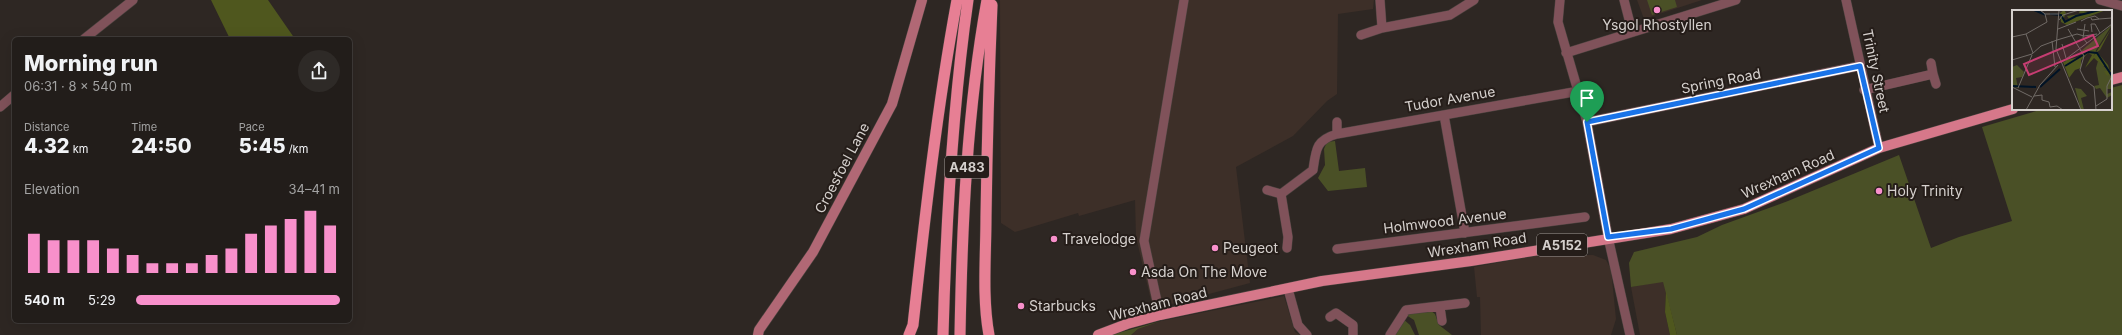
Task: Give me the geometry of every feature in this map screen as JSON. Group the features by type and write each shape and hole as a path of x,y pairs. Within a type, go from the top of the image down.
{"highway":[{"path":"909,335 913,325 940,100 957,0"},
{"name":"A483","path":"943,335 948,186 956,94 968,0"},
{"name":"A483","path":"960,335 967,161 976,76 987,0"},
{"path":"989,335 986,320 987,110 992,0"}],"main road":[{"name":"Croesfoel Lane","path":"758,335 759,330 813,252 892,104 922,0"},
{"path":"2112,80 2122,77"},
{"name":"Wrexham Road","path":"1098,335 1127,324 1160,315 1322,281 1471,260 1608,237 1671,229 1744,209 1879,148 2012,109"}],"street":[{"path":"87,37 133,0"},
{"path":"1160,315 1144,241 1184,0"},
{"path":"1380,0 1382,28"},
{"path":"1361,35 1382,28 1450,15 1474,0"},
{"path":"1560,0 1558,22 1587,122 1608,237 1630,335"},
{"path":"1624,0 1632,31"},
{"path":"1566,52 1736,0"},
{"name":"Trinity Street","path":"1846,0 1864,90 1879,148"},
{"path":"2100,0 2122,6"},
{"path":"1931,63 1936,84"},
{"name":"Spring Road","path":"1587,122 1860,66"},
{"path":"1864,90 1933,74"},
{"name":"Tudor Avenue","path":"1337,134 1579,91"},
{"path":"0,106 12,97"},
{"path":"1444,115 1465,233"},
{"path":"1281,194 1312,170 1316,150 1325,138 1337,134 1337,122"},
{"path":"1267,190 1281,194"},
{"path":"1281,194 1288,237 1287,248"},
{"name":"Holmwood Avenue","path":"1337,249 1465,233 1558,226 1585,217"},
{"path":"1288,237 1298,237"},
{"path":"1288,289 1298,325 1307,335"},
{"path":"1390,335 1406,310 1465,303"},
{"path":"1440,307 1442,321"},
{"path":"1330,317 1336,312 1353,325 1353,335"}],"shaded area":[{"path":"1000,0 1374,0 1373,9 1338,14 1337,94 1327,101 1293,136 1236,167 1250,283 1153,309 1136,237 1135,200 1079,216 1078,213 1015,232 1001,223"},
{"name":"Ysgol Rhostyllen","path":"1637,0 1702,0 1644,19"},
{"path":"1593,255 1606,260 1611,269 1616,319 1611,335 1481,335 1480,297 1477,297 1474,267 1535,256"},
{"path":"1663,281 1666,291 1665,312 1670,335 1640,335 1631,287"},
{"path":"1284,296 1295,332 1300,335 1131,335 1138,329 1161,321"}],"green space":[{"path":"211,0 268,0 294,37 229,37"},
{"path":"1647,0 1675,0 1677,7 1652,15"},
{"path":"2122,85 2122,335 1677,335 1663,282 1631,287 1629,263 1634,252 1697,237 1722,225 1788,201 1899,155 1931,248 1959,237 2012,221 1982,127 2040,110 2112,110 2112,88"},
{"path":"1335,141 1339,171 1365,168 1367,187 1328,191 1318,178 1325,165 1324,149 1327,142"},
{"path":"1666,291 1677,335 1670,335 1665,312"},
{"path":"1431,311 1435,314 1439,325 1452,335 1419,335 1414,320 1406,315"},
{"path":"1402,318 1410,325 1415,335 1395,335"},
{"path":"1161,321 1138,329 1131,335 1111,335"}],"place":[{"name":"Ysgol Rhostyllen","path":"1657,10"},
{"name":"Holy Trinity","path":"1879,191"},
{"name":"Travelodge","path":"1054,239"},
{"name":"Peugeot","path":"1215,248"},
{"name":"Asda On The Move","path":"1133,272"},
{"name":"Starbucks","path":"1021,306"}],"route":[{"path":"1860,66 1864,90 1879,148 1744,209 1671,229 1608,237 1587,122 1860,66"}]}
